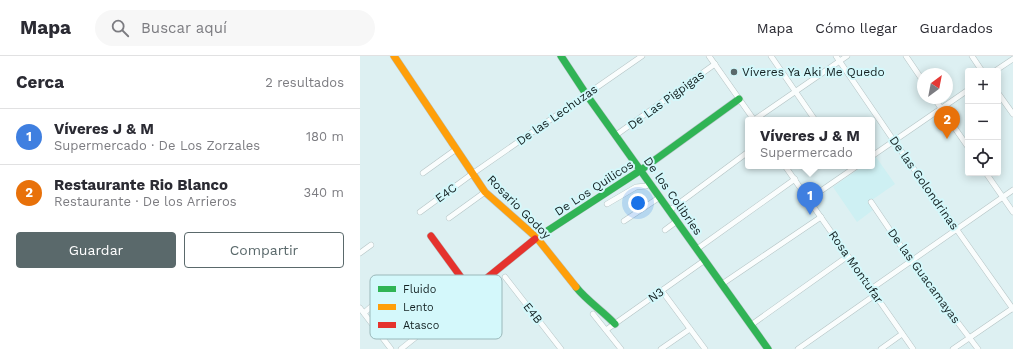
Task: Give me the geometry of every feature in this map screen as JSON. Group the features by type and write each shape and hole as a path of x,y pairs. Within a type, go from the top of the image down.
{"street":[{"name":"Rosario Godoy","path":"394,56 455,150 485,192 537,238 580,293 606,314 615,324"},
{"name":"De los Colibries","path":"561,56 586,94 768,349"},
{"name":"De las Lechuzas","path":"472,174 642,56"},
{"path":"709,56 752,117"},
{"path":"771,56 813,117"},
{"name":"De las Golondrinas","path":"836,56 894,141 1013,309"},
{"path":"758,117 847,56"},
{"path":"906,56 917,72"},
{"path":"972,56 980,68"},
{"path":"1000,68 1013,59"},
{"name":"De Las Pigpigas","path":"616,135 715,64"},
{"path":"875,154 965,92"},
{"path":"1001,97 1013,114"},
{"name":"De Los Quilicos","path":"491,275 537,238 641,170 739,99"},
{"path":"938,104 965,144"},
{"path":"423,173 455,150"},
{"path":"670,210 745,154"},
{"name":"Rosa Montufar","path":"788,169 913,349"},
{"path":"809,199 849,169"},
{"name":"E4C","path":"420,212 472,174"},
{"path":"988,176 1013,212"},
{"path":"697,249 795,180"},
{"path":"607,204 636,187 646,186 650,183"},
{"path":"871,289 1013,190"},
{"path":"449,218 485,192"},
{"path":"624,222 660,197"},
{"name":"De las Guacamayas","path":"871,202 911,262 978,349"},
{"path":"722,284 821,217"},
{"path":"665,230 677,220"},
{"name":"De Los Quilicos","path":"431,236 459,275"},
{"path":"360,252 371,245"},
{"path":"750,324 848,256"},
{"name":"N3","path":"606,330 705,260"},
{"name":"E4B","path":"505,277 561,349"},
{"path":"662,290 705,349"},
{"path":"798,349 875,295"},
{"path":"360,308 370,321"},
{"path":"364,313 370,308"},
{"path":"953,349 1013,309"},
{"path":"592,314 621,349"},
{"path":"661,349 690,329"},
{"path":"880,349 902,334"},
{"path":"384,339 391,349"},
{"path":"401,349 414,339"}],"shaded area":[{"path":"876,157 895,184 869,202 873,210 857,222 833,187 859,169 875,169"}],"traffic: fast":[{"path":"561,56 586,94 768,349"},
{"path":"535,239 641,170 739,99"},
{"path":"576,287 615,324"}],"traffic: slow":[{"path":"394,56 485,192 537,238 576,287"}],"traffic: jam":[{"path":"431,236 459,275"},
{"path":"491,275 535,239"}],"place":[{"name":"Víveres Ya Aki Me Quedo","path":"734,72"},
{"name":"Restaurante Rio Blanco","path":"947,139"},
{"name":"Víveres J & M","path":"810,215"}]}
